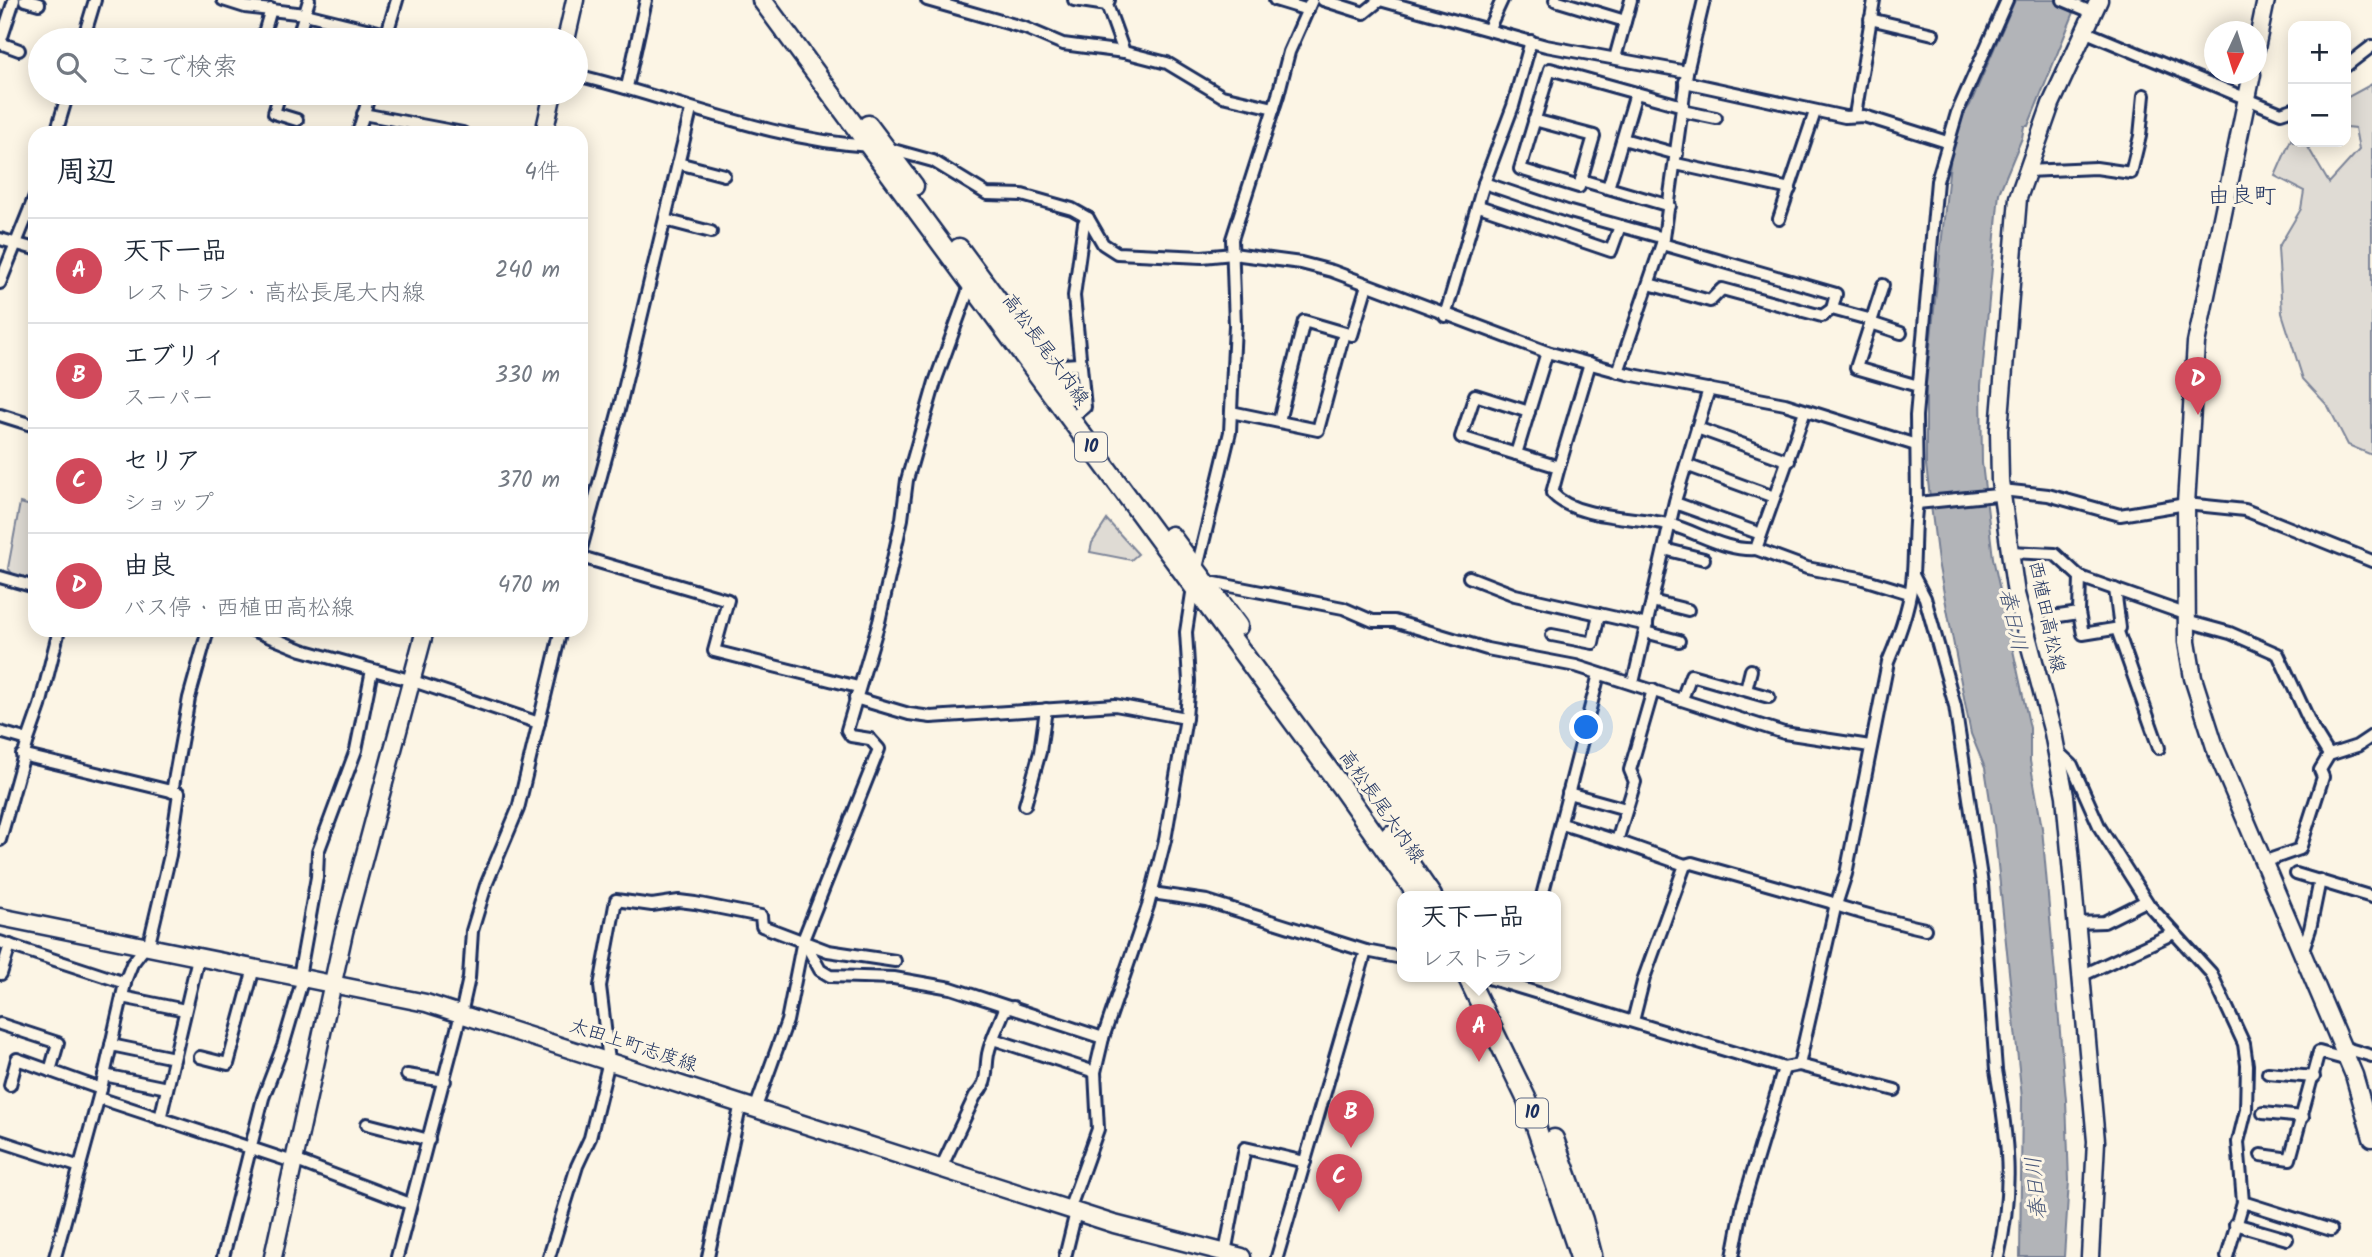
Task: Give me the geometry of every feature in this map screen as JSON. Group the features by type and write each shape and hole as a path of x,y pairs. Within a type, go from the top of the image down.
{"main road":[{"path":"569,28 575,0"},
{"name":"高松長尾大内線","path":"762,0 878,147"},
{"name":"高松長尾大内線","path":"777,0 878,147 973,277 1428,891"},
{"path":"2262,21 2266,0"},
{"name":"西植田高松線","path":"2090,1257 2096,1141 2065,796 2016,594 2010,552 1995,493 2004,345 2018,198 2051,104 2096,6"},
{"path":"2250,84 2196,343 2186,504 2185,617 2193,678 2202,710 2345,1054 2372,1138"},
{"path":"546,126 550,105"},
{"name":"高松長尾大内線","path":"973,277 1046,366 1199,581"},
{"path":"273,1257 352,900 423,637"},
{"name":"高松長尾大内線","path":"1362,805 1415,891"},
{"name":"太田上町志度線","path":"0,917 426,1003 1072,1211 1242,1257"},
{"name":"10","path":"1470,982 1527,1100 1580,1257"},
{"name":"10","path":"1485,982 1538,1096 1583,1220 1592,1257"}],"street":[{"path":"14,0 0,43 19,50"},
{"path":"25,0 39,5"},
{"path":"87,28 95,0"},
{"path":"223,0 245,7 305,14 354,28"},
{"path":"300,28 309,0"},
{"path":"389,28 397,0"},
{"path":"627,87 646,0"},
{"path":"927,0 1025,28 1063,44 1124,52 1167,63 1223,96 1274,108"},
{"path":"1074,0 1108,3 1124,52"},
{"path":"1065,1257 1072,1211 1098,1129 1095,1072 1103,1038 1152,894 1166,840 1186,718 1189,681 1186,632 1230,432 1235,325 1235,226 1274,108 1289,51 1310,5 1275,0"},
{"path":"1323,0 1364,13 1380,1 1531,41 1615,58 1815,111 1845,117 1855,115 1947,142"},
{"path":"1489,28 1502,0"},
{"path":"1555,0 1625,21"},
{"path":"1615,58 1631,0"},
{"path":"1618,372 1663,241 1686,77 1704,0"},
{"path":"1855,115 1874,0"},
{"path":"1799,1065 1835,907 1846,874 1888,662 1901,631 1913,575 1913,526 1921,503 1916,445 1918,386 1934,205 1947,142 2007,0"},
{"path":"2063,0 2096,6"},
{"path":"265,28 271,9"},
{"path":"1870,19 1933,34"},
{"path":"2085,32 2281,113 2288,111"},
{"path":"1445,316 1484,183 1513,106 1531,41"},
{"path":"2351,62 2372,46"},
{"path":"1534,120 1594,136 1579,187 1520,169 1534,120 1549,69 1716,118"},
{"path":"588,78 627,87 691,110 833,144 878,147 933,161 987,194 1022,195 1054,202 1088,218 1103,244 1117,253 1202,257 1233,254 1301,263 1547,352 1618,372 1709,388 1805,411 1916,445"},
{"path":"1608,188 1636,93"},
{"path":"2026,171 2096,168 2131,173 2140,136 2144,94"},
{"path":"58,126 64,105"},
{"path":"276,105 274,113 296,120"},
{"path":"360,126 366,105"},
{"path":"588,522 691,110"},
{"path":"1779,219 1815,111"},
{"path":"363,114 426,126"},
{"path":"1623,139 1676,159 1790,189"},
{"path":"678,163 724,175"},
{"path":"1581,180 1670,206"},
{"path":"1484,183 1836,294 1832,309 1822,316 1722,289 1710,301 1649,284"},
{"path":"1479,206 1611,251 1620,226"},
{"path":"0,283 28,212"},
{"path":"1079,412 1085,407 1079,364 1079,323 1074,296 1084,223 1088,218"},
{"path":"665,220 711,232"},
{"path":"0,239 28,247"},
{"path":"708,1257 748,1105 787,1021 806,944 879,749 870,739 848,734 856,693 878,622 902,519 907,480 935,382 973,277"},
{"path":"1279,421 1304,321 1352,335 1367,285"},
{"path":"1883,285 1856,368 1918,386"},
{"path":"1832,309 1901,333"},
{"path":"1231,412 1318,430 1344,333"},
{"path":"1516,454 1547,352"},
{"path":"1590,363 1552,493 1560,502 1613,516 1670,525 1738,550 1756,549 1807,568 1860,578 1909,593"},
{"path":"1046,366 1079,364"},
{"path":"1633,683 1675,503 1709,388"},
{"path":"1529,412 1475,395 1461,437 1559,467"},
{"path":"1756,549 1805,411"},
{"path":"0,415 28,424"},
{"path":"1697,428 1788,461"},
{"path":"1686,465 1774,497"},
{"path":"1921,503 1995,493 2048,495 2120,515 2186,504 2245,510 2372,562"},
{"path":"1675,503 1761,534"},
{"path":"1664,549 1704,559"},
{"path":"2010,552 2055,554 2080,577 2230,633 2278,654 2313,729 2329,755"},
{"path":"588,559 728,600 714,651 856,693 909,714 931,717 1115,705 1186,718"},
{"path":"1913,575 1925,598 1955,706 1982,884 1996,1070 2003,1095 2009,1159 2009,1193 1998,1257"},
{"path":"0,577 28,585"},
{"path":"1469,577 1515,595 1599,614 1679,641"},
{"path":"2080,577 2079,613 2083,634 2120,628 2115,589"},
{"path":"1199,581 1318,602 1373,621 1394,621 1487,649 1633,683 1784,733 1870,746"},
{"path":"1652,601 1688,610"},
{"path":"2053,617 2079,613"},
{"path":"1552,635 1593,643 1599,614"},
{"path":"2117,629 2158,748"},
{"path":"0,840 22,755 40,706 57,637"},
{"path":"172,792 189,698 206,637"},
{"path":"270,637 302,650 413,681 539,723"},
{"path":"397,1257 461,1014 469,978 472,931 485,885 518,809 559,637"},
{"path":"223,1257 263,1098 283,1046 301,977 317,877 318,852 356,750 372,670"},
{"path":"1745,690 1751,670"},
{"path":"1543,891 1599,674"},
{"path":"1682,699 1691,675 1769,696"},
{"path":"1616,841 1635,782 1630,770 1653,690"},
{"path":"1025,805 1040,752 1046,709"},
{"path":"0,732 28,740"},
{"path":"2263,862 2300,849 2323,777 2320,771 2329,755 2357,746 2372,736"},
{"path":"2056,750 2072,765 2100,828 2146,901 2172,934 2211,973 2244,1044 2248,1065 2246,1111 2238,1143 2243,1202 2227,1257"},
{"path":"22,755 179,793 170,855 146,948 132,964 125,983 100,1094 55,1257"},
{"path":"1568,793 1626,809"},
{"path":"1562,824 1685,865 1692,863 1830,902 1835,907 1849,907 1925,929"},
{"path":"1633,1021 1644,978 1685,865"},
{"path":"2296,874 2372,897"},
{"path":"2301,953 2310,929 2320,880"},
{"path":"1152,894 1207,901 1366,951 1397,957"},
{"path":"549,1257 577,1166 590,1138 609,1061 600,986 616,900 652,905 678,901 761,916 762,926 806,944 847,956 895,961"},
{"path":"2076,923 2104,922 2146,901"},
{"path":"2081,976 2172,934"},
{"path":"4,975 5,943 125,983"},
{"path":"806,944 820,970 830,976 873,976 929,984 1013,1007 1103,1038"},
{"path":"1277,1257 1366,951"},
{"path":"160,1118 198,958"},
{"path":"200,1057 228,1064 254,968"},
{"path":"1526,982 1633,1021 1784,1068 1799,1065 1895,1090"},
{"path":"122,997 186,1010"},
{"path":"941,1168 975,1096 982,1089 993,1039 1004,1011 1013,1007"},
{"path":"0,1024 58,1043 50,1071"},
{"path":"993,1039 1095,1072"},
{"path":"111,1045 174,1058"},
{"path":"2290,1159 2319,1052 2372,1056"},
{"path":"0,1073 11,1081 17,1059 160,1118 294,1161 410,1204"},
{"path":"1733,1257 1743,1204 1784,1068"},
{"path":"2268,1073 2314,1077"},
{"path":"104,1075 167,1088"},
{"path":"407,1075 445,1081"},
{"path":"2263,1113 2303,1117"},
{"path":"367,1124 429,1140"},
{"path":"0,1141 80,1167"},
{"path":"1225,1253 1245,1148 1306,1162"},
{"path":"2261,1155 2302,1163"},
{"path":"2243,1202 2331,1230"},
{"path":"2235,1224 2287,1240"}],"shaded area":[{"path":"2372,84 2372,455 2348,445 2328,406 2303,379 2282,313 2278,248 2301,209 2304,191 2275,176 2288,146 2308,147 2329,183 2359,150 2355,128 2351,128 2351,95"},
{"path":"20,503 28,505 28,582 15,577 8,568"},
{"path":"1107,520 1138,554 1131,560 1090,552 1092,543"}],"water":[{"name":"春日川","path":"2015,0 2079,0 2028,126 2024,126 2022,138 1999,193 1981,386 1982,463 1993,558 2030,728 2030,761 2042,828 2066,1100 2069,1181 2064,1257 2020,1257 2022,1098 1994,826 1985,768 1971,734 1938,562 1926,465 1926,384 1952,145 1962,116 1970,105"}],"place":[{"name":"由良","path":"2198,415"},
{"name":"天下一品","path":"1479,1062"},
{"name":"エブリィ","path":"1351,1148"},
{"name":"セリア","path":"1339,1212"}],"district":[{"name":"由良町","path":"2242,197"}]}
